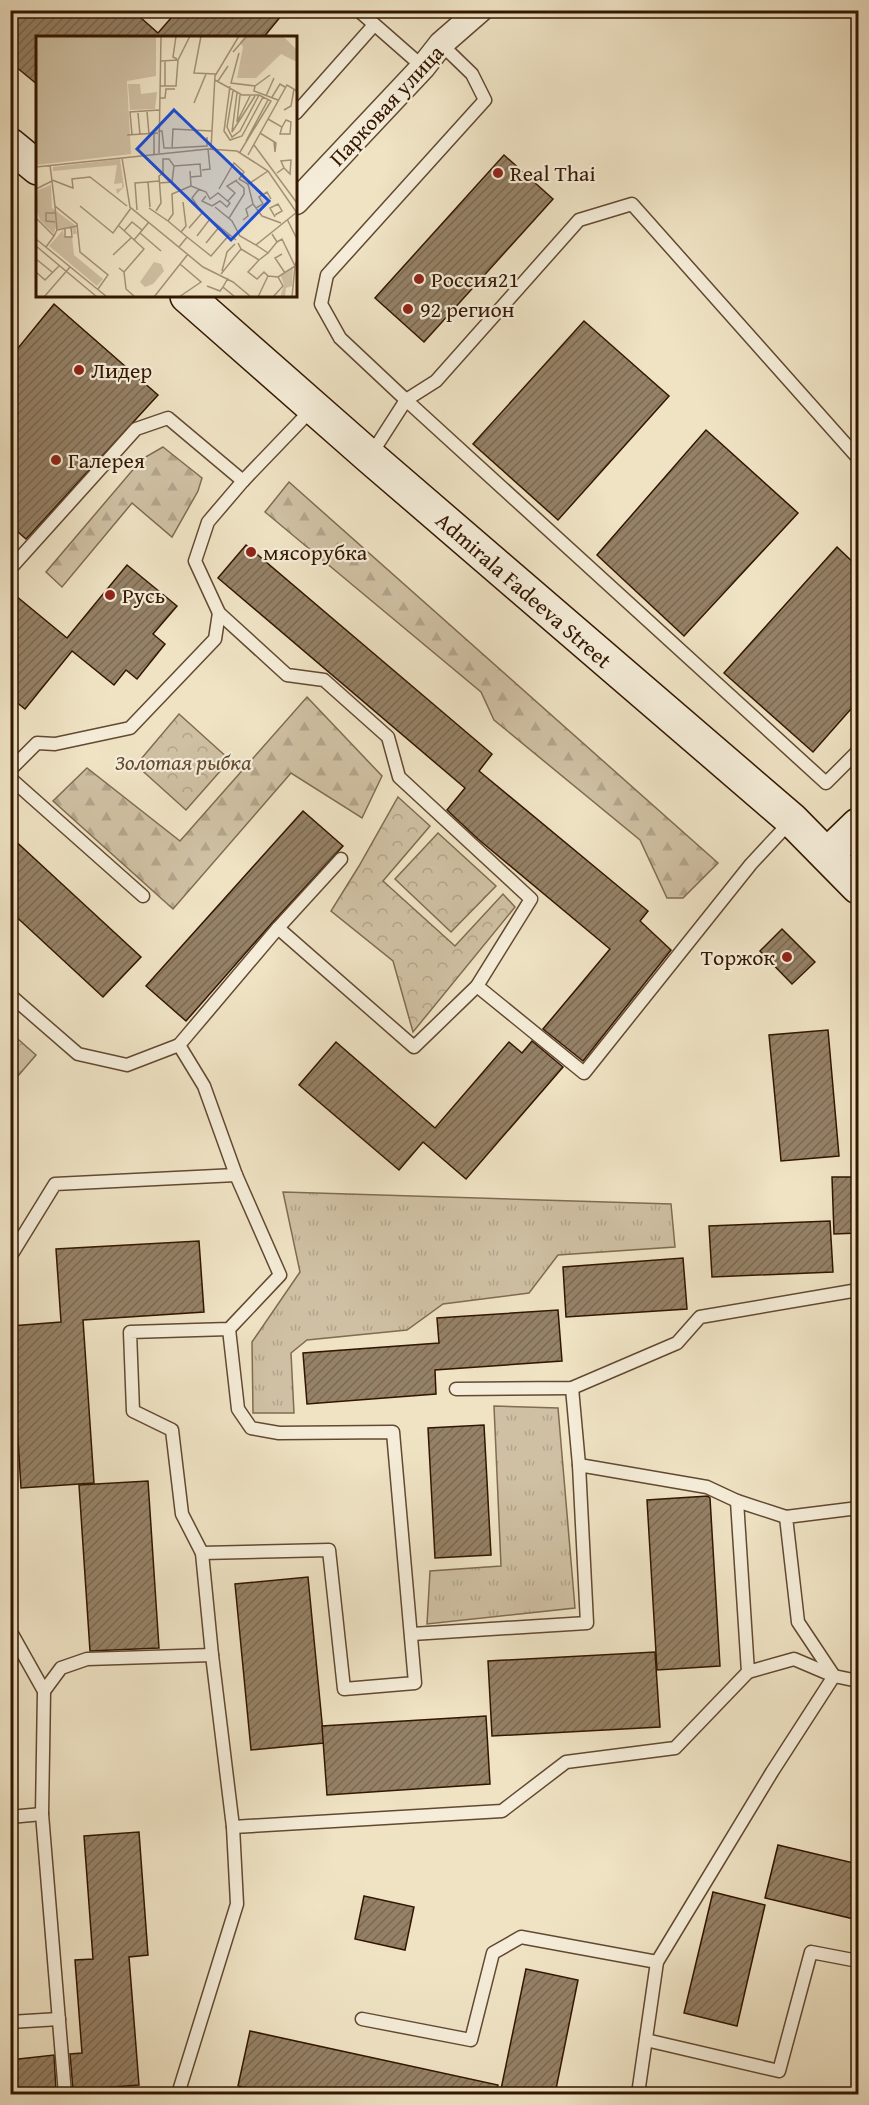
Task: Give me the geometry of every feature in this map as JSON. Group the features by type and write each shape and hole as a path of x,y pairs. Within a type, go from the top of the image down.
{"main road":[{"path":"10,145 36,166"},
{"name":"Admirala Fadeeva Street","path":"199,299 314,408 792,820 858,887"},
{"path":"827,855 858,825"}],"street":[{"name":"Парковая улица","path":"297,201 423,67 441,44 480,10"}],"lane":[{"path":"358,10 423,67"},
{"path":"297,112 374,25"},
{"path":"441,44 472,74 485,100 327,275 321,304 340,338 826,783 858,751"},
{"path":"370,457 406,400 436,381 579,220 632,204 858,458"},
{"path":"278,928 414,1047 477,986 531,899 399,777 388,737 324,680 287,675 219,613 195,561 208,522 243,481 314,408"},
{"path":"10,569 136,429 168,418 243,481"},
{"path":"10,770 37,743 55,744 130,728 214,639 219,613"},
{"path":"10,778 143,896"},
{"path":"477,986 585,1073 750,864 792,820"},
{"path":"10,995 78,1054 126,1065 178,1046 278,928 341,859"},
{"path":"178,1046 204,1086 236,1175 280,1275 230,1329 130,1332 133,1411 172,1430 182,1514 202,1553 233,1827 237,1904 178,2094"},
{"path":"10,1257 56,1184 236,1175"},
{"path":"456,1389 572,1388 677,1343 700,1317 858,1290"},
{"path":"202,1553 329,1550 344,1689 415,1683 393,1432 279,1433 251,1428 238,1409 230,1329"},
{"path":"412,1634 587,1623 579,1465 572,1388"},
{"path":"579,1465 707,1487 737,1501 786,1517 858,1508"},
{"path":"737,1501 748,1672"},
{"path":"786,1517 798,1622 834,1676"},
{"path":"10,1621 11,1634 44,1691 42,1815 65,2094"},
{"path":"44,1691 61,1668 87,1659 212,1655"},
{"path":"233,1827 502,1811 566,1762 675,1748 748,1672 794,1659 834,1676 858,1681"},
{"path":"638,2094 657,1962 766,1782 834,1676"},
{"path":"10,1817 42,1815"},
{"path":"362,2019 471,2040 493,1953 521,1937 657,1962"},
{"path":"646,2040 779,2071 812,1952 858,1961"},
{"path":"10,2022 59,2019"}],"green space":[{"path":"163,447 202,478 198,491 172,537 132,503 62,587 46,572 142,459"},
{"path":"289,482 718,863 683,898 667,898 640,840 494,720 481,692 265,512"},
{"path":"307,697 382,776 362,818 291,773 173,909 53,801 87,768 180,841"},
{"name":"Золотая рыбка","path":"179,714 230,760 186,810 136,765"},
{"path":"398,797 430,826 383,881 455,946 503,894 515,907 413,1032 393,961 331,911"},
{"path":"438,833 496,886 451,932 395,879"},
{"path":"11,1033 36,1055 11,1084"},
{"path":"283,1192 671,1204 675,1247 558,1255 529,1293 443,1304 407,1330 307,1340 291,1353 294,1413 253,1413 252,1342 300,1272"},
{"path":"494,1406 558,1408 575,1608 427,1624 430,1571 501,1566"}],"building":[{"path":"10,10 132,10 158,33 178,10 286,10 265,36 36,36 36,83 10,62"},
{"path":"504,155 553,199 424,342 375,298"},
{"name":"Галерея","path":"54,304 158,395 26,539 10,525 10,358"},
{"path":"584,321 669,396 558,520 473,444"},
{"path":"706,430 798,513 684,636 597,555"},
{"path":"246,545 492,754 479,771 648,911 640,921 671,950 583,1061 543,1029 610,949 478,839 447,810 465,788 218,578"},
{"path":"837,547 858,567 858,701 813,752 724,673"},
{"path":"127,565 177,606 153,634 165,644 137,679 126,670 114,685 72,651 25,709 10,697 10,591 67,638"},
{"path":"303,811 343,846 186,1021 146,986"},
{"path":"10,836 141,957 103,997 10,911"},
{"name":"Торжок","path":"782,929 815,962 792,984 760,951"},
{"path":"828,1030 839,1156 781,1161 769,1035"},
{"path":"532,1041 563,1067 466,1179 423,1142 399,1170 299,1085 336,1042 435,1128 509,1042 522,1053"},
{"path":"832,1177 858,1177 858,1233 834,1234"},
{"path":"830,1221 833,1272 712,1277 709,1226"},
{"path":"199,1241 204,1312 83,1320 94,1483 21,1488 11,1326 61,1322 56,1249"},
{"path":"683,1258 687,1309 566,1317 563,1267"},
{"path":"558,1310 562,1361 435,1370 436,1394 307,1404 303,1353 439,1343 437,1318"},
{"path":"484,1425 491,1555 435,1558 428,1428"},
{"path":"148,1481 159,1648 90,1651 79,1485"},
{"path":"708,1496 710,1498 720,1666 657,1670 647,1500"},
{"path":"308,1577 324,1743 251,1750 235,1584"},
{"path":"655,1652 660,1727 492,1736 488,1661"},
{"path":"486,1716 490,1784 327,1795 322,1726"},
{"path":"139,1832 148,1955 129,1957 139,2085 73,2090 70,2054 82,2053 75,1960 93,1959 84,1836"},
{"path":"778,1845 858,1864 858,1920 765,1898"},
{"path":"713,1892 765,1905 737,2026 684,2013"},
{"path":"364,1896 414,1907 405,1950 355,1939"},
{"path":"526,1969 578,1980 555,2094 500,2094"},
{"path":"250,2031 498,2085 497,2094 279,2094 238,2086"},
{"path":"54,2055 56,2091 46,2091 47,2094 10,2094 10,2060"}],"place":[{"name":"Real Thai","path":"498,173"},
{"name":"Россия21","path":"419,279"},
{"name":"92 регион","path":"408,309"},
{"name":"Лидер","path":"79,370"},
{"name":"Галерея","path":"56,460"},
{"name":"мясорубка","path":"251,552"},
{"name":"Русь","path":"110,595"},
{"name":"Торжок","path":"787,957"}]}
